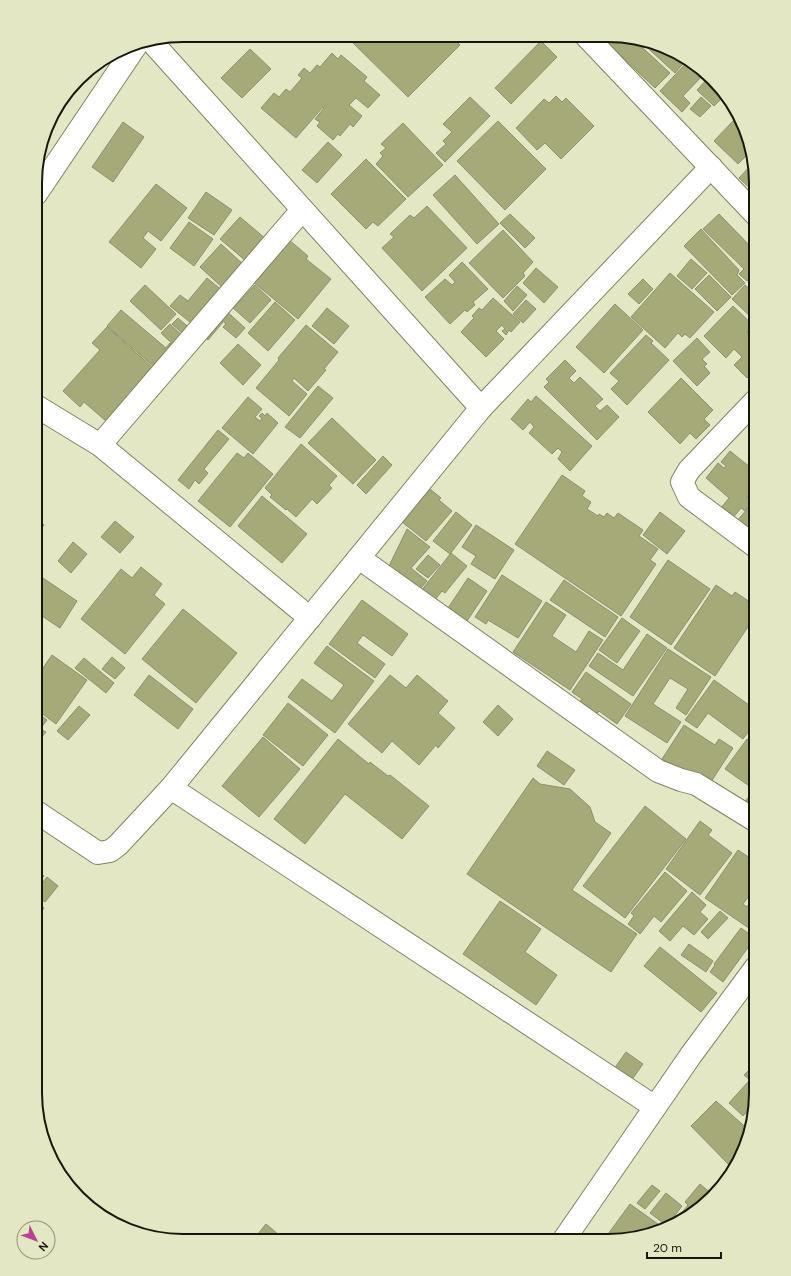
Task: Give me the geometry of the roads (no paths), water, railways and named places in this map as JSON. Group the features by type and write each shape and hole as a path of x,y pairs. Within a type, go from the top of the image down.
{"street":[{"path":"592,42 749,208"},
{"path":"154,45 481,408"},
{"path":"42,185 132,52"},
{"path":"42,816 98,854 110,851 118,845 171,788 481,408 711,167"},
{"path":"100,445 302,210"},
{"path":"749,407 689,470 682,482 689,497 749,542"},
{"path":"42,410 100,445 310,618"},
{"path":"359,558 658,771 696,784 749,817"},
{"path":"171,788 655,1107"},
{"path":"568,1234 691,1055 749,976"}]}
